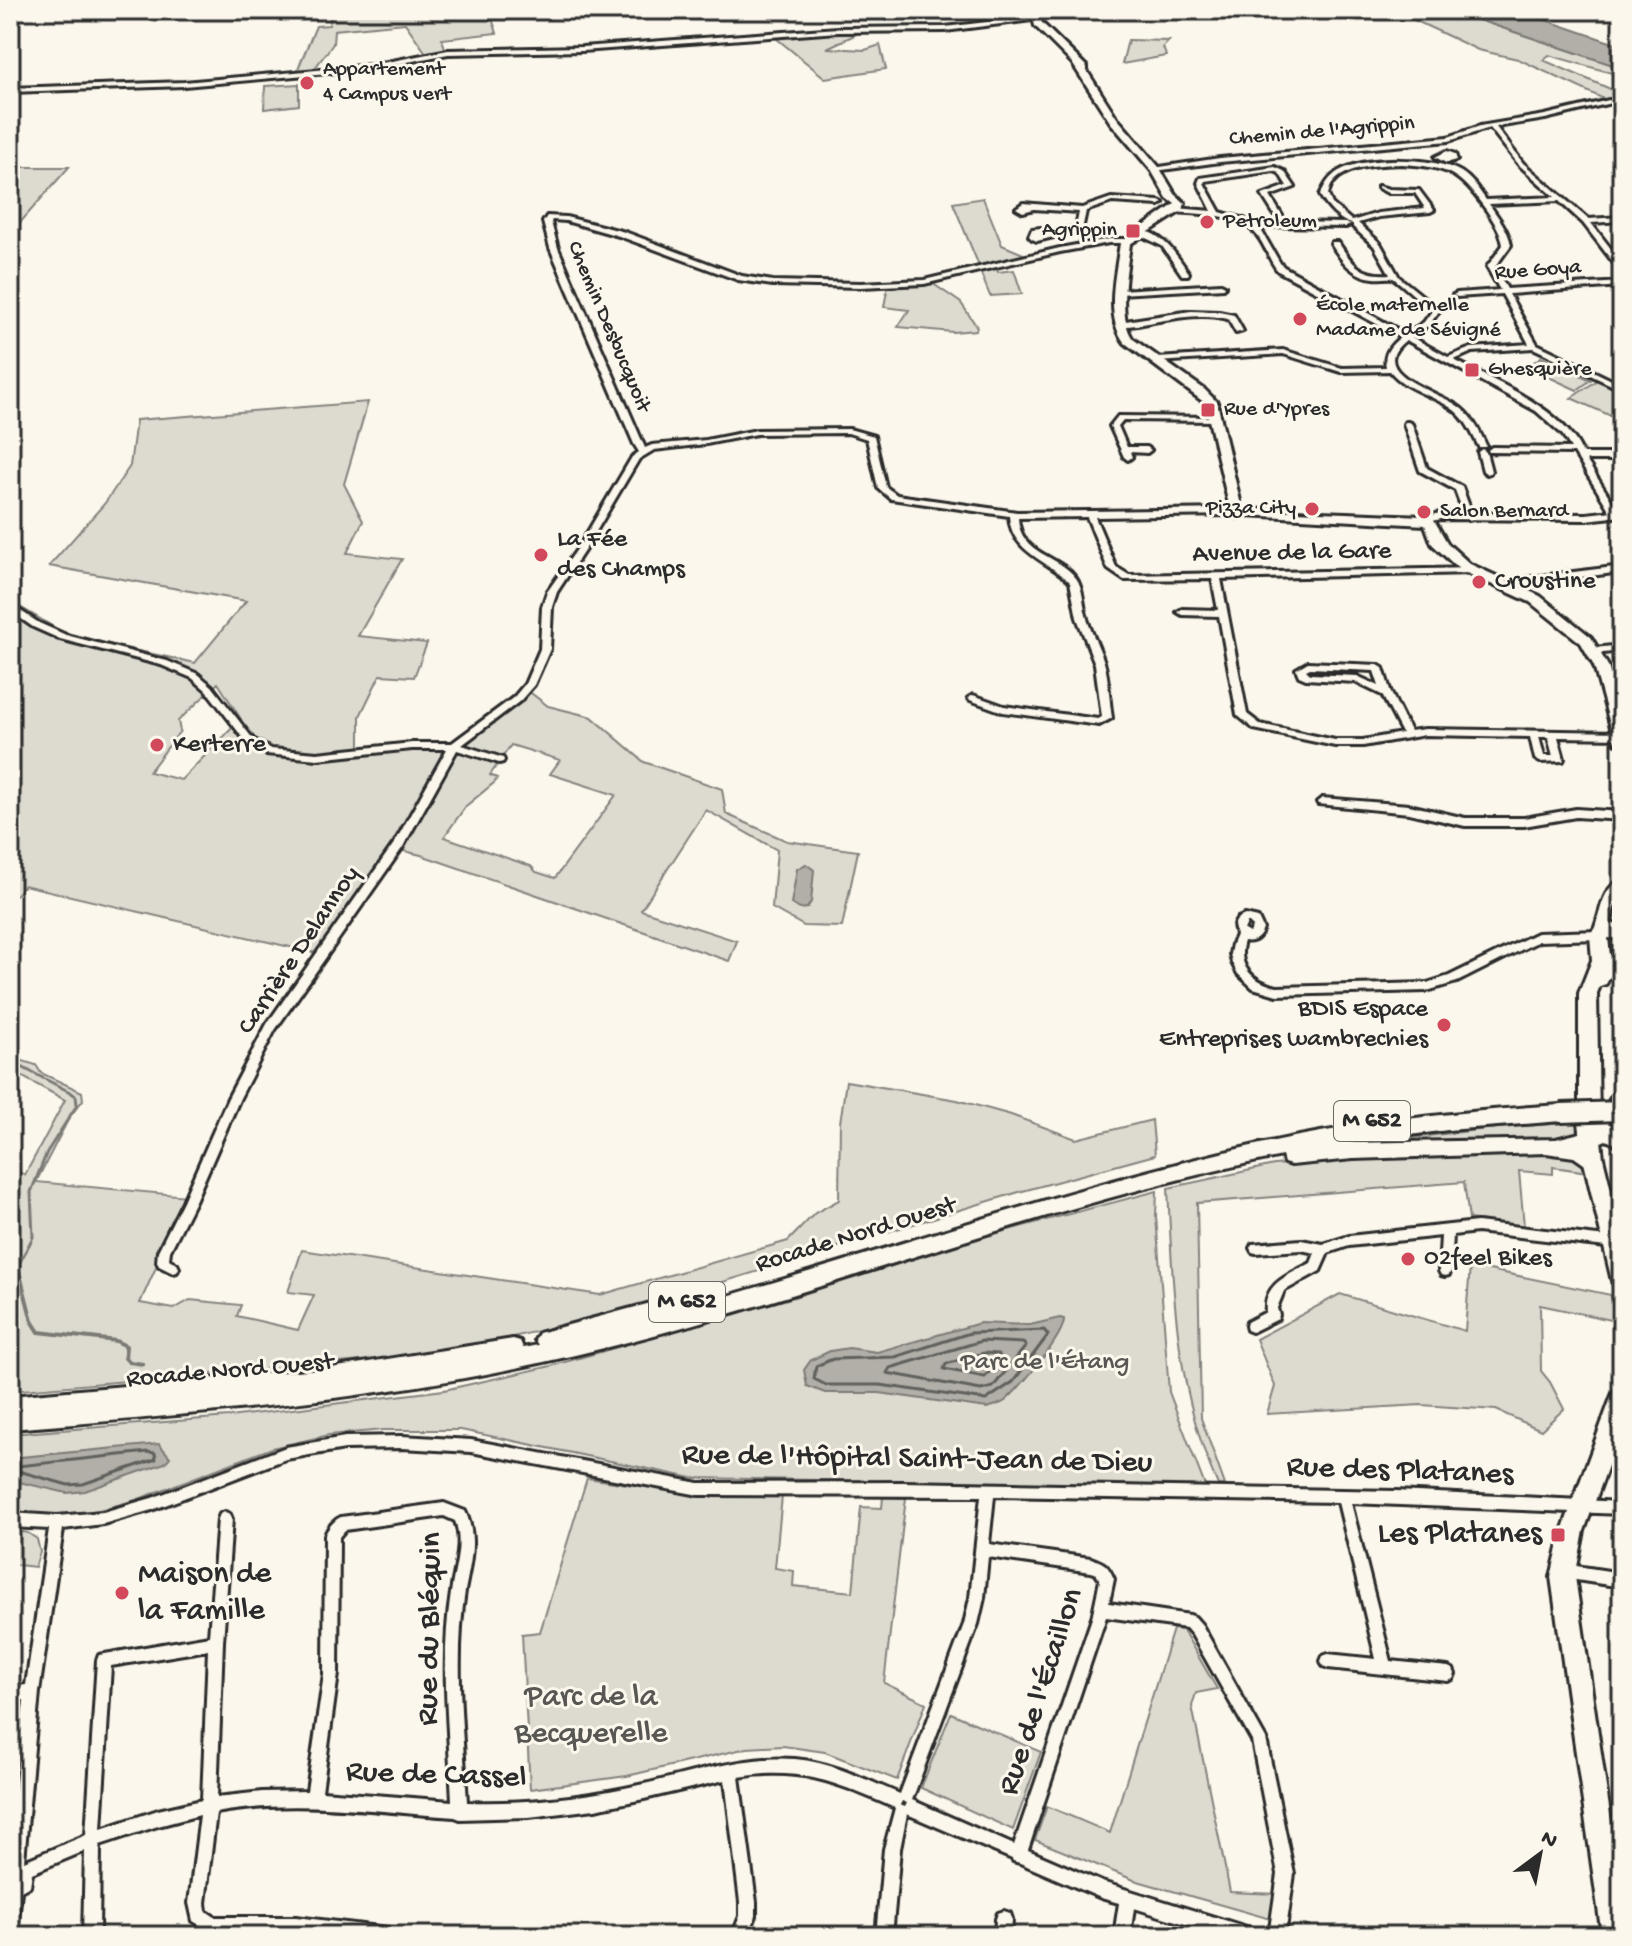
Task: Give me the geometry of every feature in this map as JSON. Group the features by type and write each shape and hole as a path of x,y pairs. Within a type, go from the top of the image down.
{"main road":[{"path":"1036,16 1077,63 1107,112 1157,172 1177,206"},
{"path":"1152,222 1160,214 1160,203 1165,193 1157,172"},
{"path":"1160,203 1177,206"},
{"path":"1177,206 1126,241 1119,292 1119,324 1129,341 1203,393 1211,402 1237,510 1424,524 1443,547 1473,570 1511,586 1581,635 1594,651 1622,738"},
{"path":"1620,888 1612,914 1622,930"},
{"path":"1620,888 1606,908 1599,940 1601,960 1588,993 1596,1140 1602,1187 1622,1281"},
{"path":"1599,940 1611,930 1622,930"},
{"path":"1599,940 1607,954 1622,958"},
{"path":"1596,1140 1600,980 1605,966 1622,958"},
{"name":"Rocade Nord Ouest","path":"10,1406 321,1380 501,1351 626,1320 1141,1176 1358,1134 1561,1108 1621,1106"},
{"path":"1187,1166 1353,1151 1546,1145 1579,1150 1596,1140 1622,1139"},
{"name":"Rocade Nord Ouest","path":"10,1419 307,1394 404,1381 500,1363 644,1328 1141,1176"},
{"path":"1615,1936 1563,1571 1568,1545 1622,1398"}],"street":[{"path":"10,90 184,84 367,67 448,52 578,49 838,30 940,30 1036,16"},
{"name":"Chemin de l'Agrippin","path":"1157,172 1220,160 1449,139 1492,126 1609,102"},
{"path":"1492,126 1521,164 1586,221 1622,268"},
{"path":"1487,471 1486,449 1457,408 1398,377 1389,369 1391,350 1429,322 1436,310 1394,276 1377,245 1332,208 1324,198 1325,187 1334,176 1387,163 1441,163 1464,177 1497,220 1507,242 1491,266 1534,346"},
{"path":"1218,215 1201,183 1202,179 1275,169 1282,172 1291,187 1266,195 1284,224"},
{"path":"1256,229 1269,224 1351,223 1378,215 1430,210 1417,191 1385,191 1380,187"},
{"path":"1484,202 1562,199"},
{"path":"1031,207 1083,210 1111,200 1160,203"},
{"path":"1177,206 1236,219 1256,229 1281,269 1539,409 1562,428 1619,513"},
{"path":"1042,236 1079,228 1083,210"},
{"name":"Chemin Desbucquoit","path":"643,451 554,248 547,222 552,218 628,235 741,278 773,283 919,283 1060,250 1126,241"},
{"path":"1586,221 1622,219"},
{"path":"1139,231 1165,244 1185,273"},
{"path":"1335,244 1349,265 1366,276 1394,276"},
{"name":"Rue Goya","path":"1457,295 1622,284"},
{"path":"1119,292 1221,286"},
{"path":"1119,324 1147,323 1165,317 1221,314 1231,317 1239,331"},
{"path":"1447,360 1477,349 1534,346 1622,388"},
{"path":"1157,360 1280,351 1341,370 1389,369"},
{"path":"1147,450 1126,453 1114,426 1121,418 1217,419"},
{"path":"1408,424 1423,469 1459,489 1464,517"},
{"path":"454,746 512,703 529,685 545,649 547,607 552,592 643,451 757,432 853,431 871,438 880,483 888,495 1013,515 1237,510"},
{"path":"1486,449 1622,457"},
{"path":"1424,524 1464,517 1619,513"},
{"name":"Avenue de la Gare","path":"1090,514 1114,571 1132,578 1473,570"},
{"path":"973,698 1003,709 1099,722 1107,718 1100,664 1082,618 1074,581 1018,537 1012,527 1013,515"},
{"path":"1511,586 1518,582 1622,569"},
{"path":"1216,577 1241,712 1250,723 1335,743 1363,743 1407,734 1622,738"},
{"path":"10,607 36,625 63,637 164,663 195,676 209,688 250,741 269,752 317,756 417,746 454,746 499,760"},
{"path":"1182,612 1223,613"},
{"path":"1594,651 1622,648"},
{"path":"1386,693 1362,680 1309,677 1302,674 1301,669 1308,665 1376,667 1407,734"},
{"path":"1534,735 1540,759 1559,759 1552,735"},
{"name":"Carrière Delannoy","path":"173,1268 163,1262 164,1251 234,1098 271,1027 399,844 454,746"},
{"path":"1322,802 1409,809 1458,822 1524,822 1576,813 1622,816"},
{"path":"1242,934 1235,951 1240,970 1254,984 1274,991 1427,987 1459,976 1532,939 1564,934 1599,940"},
{"path":"1256,1248 1301,1245 1323,1249 1349,1241 1477,1227 1615,1243"},
{"path":"1445,1271 1447,1230"},
{"path":"1252,1326 1273,1315 1271,1308 1279,1287 1316,1267 1323,1249"},
{"name":"Rue de l'Hôpital Saint-Jean de Dieu","path":"10,1520 57,1523 128,1511 286,1453 358,1442 471,1446 699,1489 1216,1494"},
{"path":"884,1936 892,1849 904,1804 967,1637 977,1598 988,1490"},
{"name":"Rue des Platanes","path":"1216,1494 1622,1508"},
{"path":"1343,1496 1385,1667"},
{"name":"Rue du Bléquin","path":"313,1799 331,1674 332,1535 341,1524 444,1509 460,1516 466,1528 456,1608 453,1668 460,1811"},
{"path":"225,1519 209,1806 197,1903 203,1919 213,1925 296,1925 388,1936"},
{"path":"10,1920 12,1888 24,1880 17,1865 32,1692 57,1523"},
{"name":"Rue de l'Écaillon","path":"983,1550 1100,1568 1107,1579 1102,1609 1018,1856"},
{"path":"1563,1571 1622,1580"},
{"path":"1102,1609 1190,1622 1257,1733 1286,1874 1277,1936"},
{"path":"91,1936 93,1838 104,1660 216,1642"},
{"path":"1328,1661 1448,1674"},
{"path":"10,1694 32,1692"},
{"name":"Rue de Cassel","path":"17,1865 147,1819 209,1806 260,1800 313,1799 460,1811 526,1809 586,1803 757,1766 806,1768 904,1804 1018,1856 1127,1900 1250,1936"},
{"path":"731,1771 748,1902 748,1916 740,1936"},
{"path":"1122,1936 1127,1900"}],"green space":[{"path":"332,10 489,10 497,33 442,39 446,51 426,53 405,23 334,30 333,44 314,69 297,71 316,26 329,25"},
{"path":"1393,10 1416,10 1436,16 1440,14 1432,10 1449,10 1622,68 1622,76 1549,55 1543,60 1622,96 1606,100 1518,59 1478,50"},
{"path":"863,31 827,48 865,50 880,45 886,69 825,78 776,38"},
{"path":"1128,40 1169,41 1163,47 1166,56 1122,64"},
{"path":"299,84 299,105 264,109 265,86"},
{"path":"10,167 69,167 19,224 10,224"},
{"path":"983,198 1002,245 1028,256 979,266 953,203"},
{"path":"995,266 998,272 1014,270 1022,294 990,296 980,271"},
{"path":"932,283 961,303 976,330 953,332 898,327 909,310 884,307 888,285"},
{"path":"1541,357 1591,380 1577,390 1527,367"},
{"path":"1598,380 1622,393 1622,421 1571,398"},
{"path":"368,402 344,484 363,521 347,553 402,559 358,636 427,643 414,677 380,675 360,716 360,750 453,744 523,687 548,706 592,717 644,762 722,789 726,814 787,841 858,851 842,927 804,926 772,908 777,850 706,810 641,910 737,941 729,961 421,855 391,848 320,954 24,885 10,902 10,601 69,636 195,663 246,601 49,566 105,503 130,466 136,420","holes":["218,683 241,719 181,780 149,772 180,731 178,721","511,745 560,760 550,774 616,795 555,878 536,872 531,866 444,837 466,806 495,782 497,778 490,775"]},
{"path":"10,1057 36,1065 41,1073 82,1092 83,1100 70,1116 36,1182 188,1196 140,1303 174,1309 190,1300 241,1305 237,1316 298,1330 314,1295 288,1292 302,1250 600,1295 788,1241 815,1213 839,1200 840,1123 846,1081 957,1100 1011,1115 1076,1139 1152,1120 1155,1155 1019,1192 647,1305 471,1347 398,1358 10,1391 10,1168 25,1175 65,1100 10,1070"},
{"path":"1580,1122 1581,1132 1560,1139 1361,1144 1486,1129"},
{"path":"1566,1153 1580,1160 1588,1172 1553,1167 1553,1174 1519,1171 1524,1226 1469,1219 1464,1182 1197,1203 1201,1418 1225,1485 1218,1485 1193,1413 1185,1376 1175,1302 1168,1188 1274,1165"},
{"name":"Parc de l'Étang","path":"1157,1191 1156,1216 1169,1392 1205,1486 692,1478 461,1430 383,1430 329,1435 272,1448 136,1500 99,1510 56,1516 10,1511 10,1434 229,1417 444,1390 551,1366 794,1297 985,1236"},
{"path":"1470,1266 1611,1295 1616,1321 1540,1305 1541,1371 1564,1409 1541,1430 1496,1410 1421,1405 1267,1414 1275,1386 1256,1339 1340,1294 1465,1331"},
{"name":"Parc de la Becquerelle","path":"587,1478 687,1493 782,1496 775,1568 794,1571 793,1586 853,1592 861,1507 882,1508 883,1497 906,1498 884,1683 926,1703 897,1780 825,1752 783,1746 747,1748 627,1776 530,1789 522,1634 540,1632"},
{"path":"10,1530 28,1533 37,1539 40,1552 35,1567 10,1564"},
{"path":"1173,1629 1183,1630 1217,1689 1196,1693 1192,1706 1230,1892 1278,1894 1274,1920 1134,1880 1035,1840 1047,1806 1110,1833"},
{"path":"951,1713 1041,1752 1013,1830 921,1788"}],"water":[{"path":"1449,10 1516,10 1622,46 1622,68"},
{"path":"806,864 814,870 811,902 807,908 800,909 791,904 797,869"},
{"path":"1064,1319 1057,1337 1030,1374 1005,1401 987,1408 879,1393 825,1393 807,1386 804,1370 811,1360 830,1351 849,1348 877,1352 980,1323 1030,1325"},
{"path":"159,1444 170,1457 165,1463 85,1491 67,1493 10,1480 10,1458"}],"waterway":[{"path":"10,1061 70,1092 76,1096 77,1105 47,1152 31,1192 33,1237 20,1262 19,1272"},
{"path":"19,1272 32,1321 39,1332 116,1341 126,1346 125,1358 129,1362 143,1364"}],"place":[{"name":"Appartement 4 Campus vert","path":"307,83"},
{"name":"Petroleum","path":"1207,222"},
{"name":"Agrippin","path":"1133,231"},
{"name":"École maternelle Madame de Sévigné","path":"1300,319"},
{"name":"Ghesquière","path":"1472,370"},
{"name":"Rue d'Ypres","path":"1208,410"},
{"name":"Pizza City","path":"1312,509"},
{"name":"Salon Bernard","path":"1424,512"},
{"name":"La Fée des Champs","path":"541,555"},
{"name":"Croustine","path":"1479,582"},
{"name":"Kerterre","path":"157,745"},
{"name":"BDIS Espace Entreprises wambrechies","path":"1444,1025"},
{"name":"02feel Bikes","path":"1408,1259"},
{"name":"Les Platanes","path":"1558,1535"},
{"name":"Maison de la Famille","path":"122,1593"}]}
